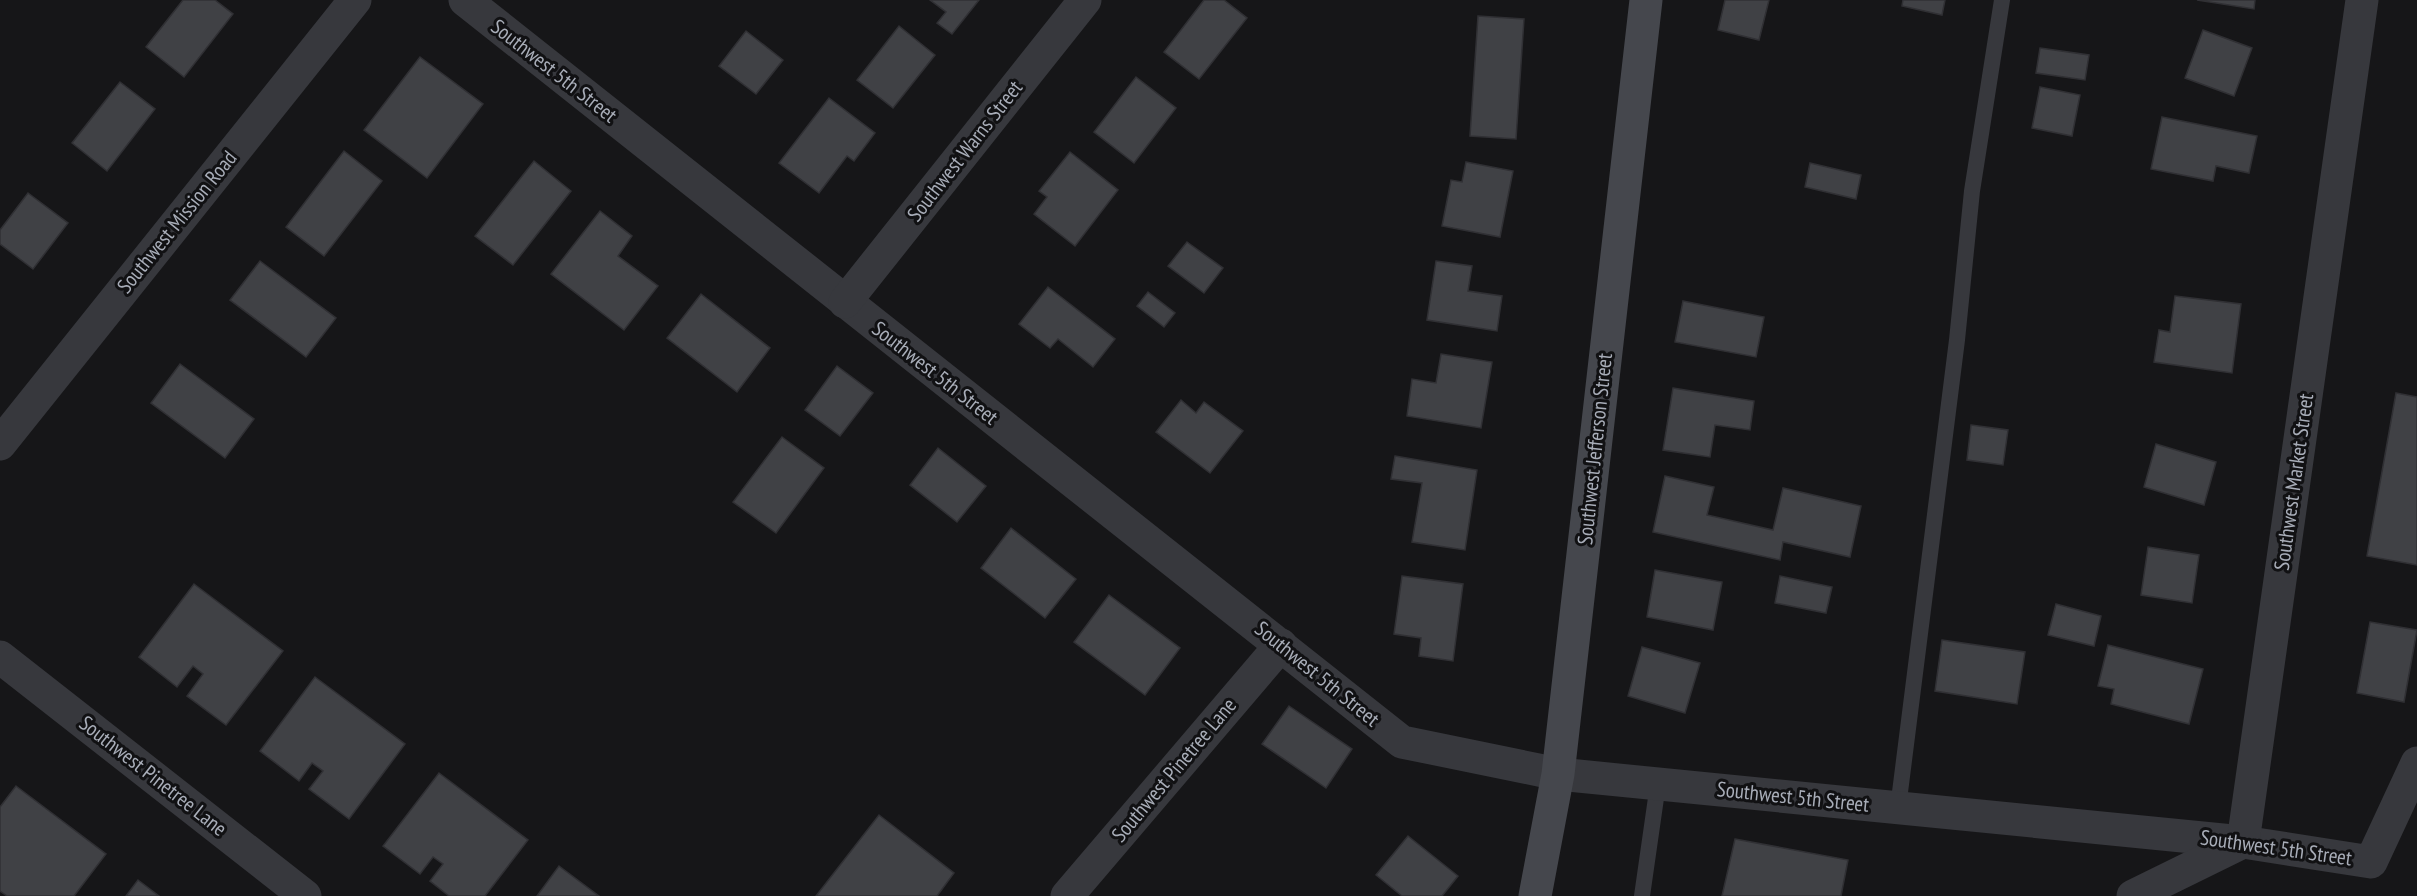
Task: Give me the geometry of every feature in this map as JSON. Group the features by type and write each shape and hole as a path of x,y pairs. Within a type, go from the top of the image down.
{"main road":[{"name":"Southwest Jefferson Street","path":"1535,896 1558,774 1646,0"}],"street":[{"name":"Southwest Mission Road","path":"0,444 355,0"},
{"name":"Southwest 5th Street","path":"465,0 1402,742 1558,774 2243,842 2371,862 2417,763"},
{"name":"Southwest Warns Street","path":"845,302 1085,0"},
{"name":"Southwest Market Street","path":"2243,842 2362,0"},
{"name":"Southwest Pinetree Lane","path":"1067,896 1281,645"},
{"name":"Southwest Pinetree Lane","path":"0,657 305,896"},
{"path":"2133,896 2243,842"}],"lane":[{"path":"1898,808 1957,340 1972,191 2002,0"},
{"path":"1642,896 1658,784"}],"building":[{"path":"183,0 215,0 233,14 184,77 146,47"},
{"path":"930,0 979,0 952,34 937,23 946,12"},
{"path":"1204,0 1224,0 1247,18 1199,79 1164,52"},
{"path":"1725,0 1769,0 1759,40 1718,30"},
{"path":"1903,0 1945,0 1942,15 1902,6"},
{"path":"2197,0 2255,0 2254,9"},
{"path":"1478,16 1524,19 1516,139 1470,136"},
{"path":"899,26 935,55 893,108 857,80"},
{"path":"2203,30 2252,48 2234,96 2185,78"},
{"path":"746,31 783,60 756,94 719,66"},
{"path":"2040,48 2089,55 2085,80 2036,73"},
{"path":"420,57 483,104 427,178 364,130"},
{"path":"1136,77 1176,108 1134,163 1094,132"},
{"path":"120,82 155,109 107,171 72,143"},
{"path":"2040,87 2080,95 2072,136 2032,128"},
{"path":"829,98 875,133 854,161 847,156 819,193 779,163"},
{"path":"2162,117 2257,136 2249,173 2216,166 2213,181 2151,169"},
{"path":"344,151 382,181 324,256 286,227"},
{"path":"1070,152 1118,190 1075,246 1034,214 1047,197 1039,191"},
{"path":"534,161 571,191 513,265 475,236"},
{"path":"1466,162 1513,171 1500,237 1442,226 1451,180 1462,182"},
{"path":"1810,163 1861,175 1856,199 1805,187"},
{"path":"28,193 68,223 33,269 0,244 0,230"},
{"path":"600,211 632,236 618,256 658,286 624,330 551,274"},
{"path":"1187,242 1223,268 1204,293 1168,266"},
{"path":"260,261 336,318 306,357 230,300"},
{"path":"1436,261 1472,266 1468,291 1502,296 1497,331 1427,320"},
{"path":"1048,287 1115,339 1093,367 1058,339 1050,348 1019,324"},
{"path":"1148,292 1175,313 1164,327 1137,306"},
{"path":"701,294 770,348 737,392 667,338"},
{"path":"2175,296 2241,304 2232,373 2154,362 2159,330 2170,332"},
{"path":"1683,301 1764,317 1756,357 1675,342"},
{"path":"1441,354 1492,362 1481,428 1407,416 1412,379 1436,383"},
{"path":"180,364 254,419 225,458 151,403"},
{"path":"837,366 873,393 840,436 805,410"},
{"path":"1673,388 1754,401 1750,430 1715,425 1710,457 1663,450"},
{"path":"2396,393 2417,397 2417,565 2367,556"},
{"path":"1181,400 1196,413 1204,402 1243,431 1210,473 1156,432"},
{"path":"1971,425 2008,430 2003,465 1967,460"},
{"path":"782,437 824,468 776,533 733,502"},
{"path":"2156,444 2216,462 2204,505 2144,487"},
{"path":"938,448 986,486 957,522 910,485"},
{"path":"1395,456 1477,470 1465,550 1412,542 1422,483 1391,479"},
{"path":"1665,476 1714,487 1707,515 1773,530 1783,488 1861,506 1850,557 1783,542 1780,560 1653,532"},
{"path":"1011,528 1076,579 1045,618 981,568"},
{"path":"2148,547 2199,555 2192,603 2141,595"},
{"path":"1655,570 1722,582 1713,630 1647,617"},
{"path":"1402,576 1463,584 1453,661 1419,656 1421,638 1394,634"},
{"path":"1780,576 1832,587 1826,613 1775,603"},
{"path":"194,584 283,651 226,725 187,696 203,674 193,666 177,687 139,657"},
{"path":"1109,595 1180,648 1145,695 1074,642"},
{"path":"2056,604 2101,616 2094,646 2048,635"},
{"path":"2370,622 2417,630 2404,702 2357,693"},
{"path":"1942,640 2025,652 2017,704 1935,691"},
{"path":"2108,645 2203,669 2189,724 2111,704 2114,689 2098,686"},
{"path":"1642,647 1700,663 1685,713 1628,696"},
{"path":"315,677 405,744 349,819 309,789 323,771 312,763 299,781 260,751"},
{"path":"1289,706 1352,749 1326,788 1262,744"},
{"path":"439,773 528,840 485,896 449,896 430,881 443,864 433,857 420,874 383,846"},
{"path":"16,786 106,854 74,896 7,896 0,891 0,807"},
{"path":"879,815 954,873 937,896 816,896"},
{"path":"1408,836 1458,876 1442,896 1402,896 1376,875"},
{"path":"1735,839 1848,860 1841,896 1722,896"},
{"path":"559,866 599,896 537,896"},
{"path":"138,880 159,896 126,896"}]}
